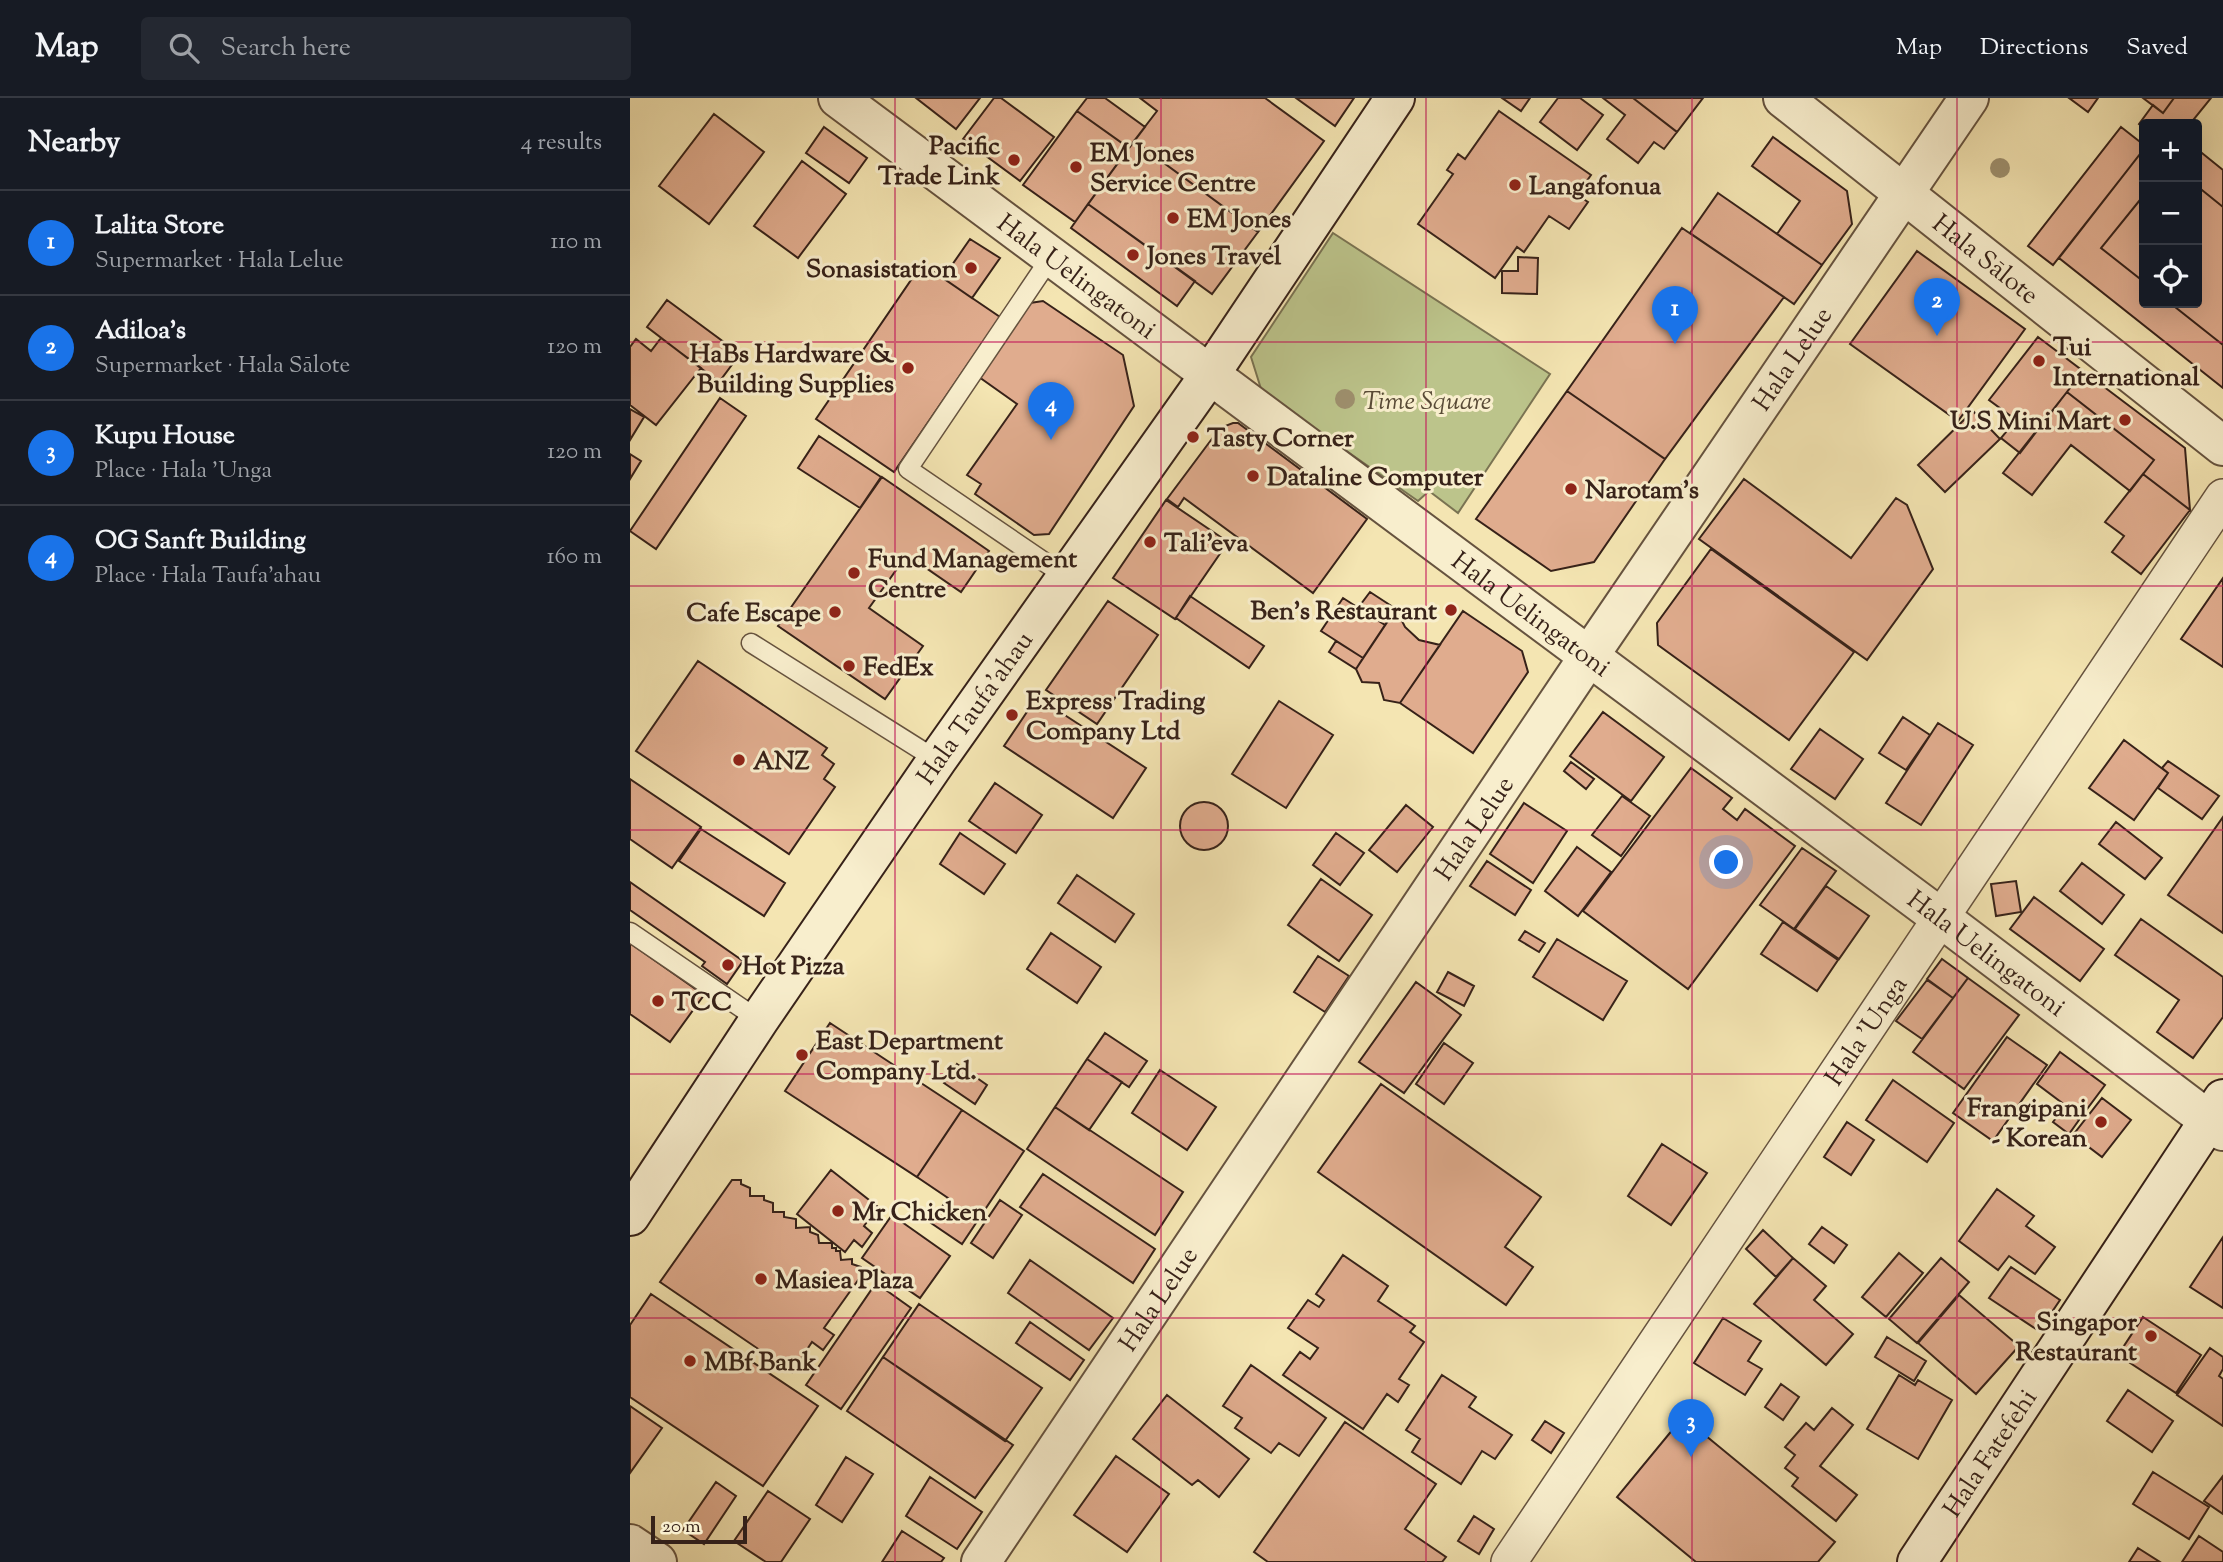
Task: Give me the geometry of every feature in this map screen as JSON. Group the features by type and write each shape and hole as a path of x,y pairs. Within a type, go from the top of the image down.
{"street":[{"name":"Hala Uelingatoni","path":"838,98 1941,918 2218,1117"},
{"name":"Hala Taufa'ahau","path":"630,1216 759,1020 1065,576 1211,373 1395,98"},
{"name":"Hala Sālote","path":"1783,98 2223,446"},
{"name":"Hala Lelue","path":"981,1562 1589,656 1969,98"},
{"name":"Hala 'Unga","path":"1509,1562 2223,497"},
{"name":"Hala Fatefehi","path":"1917,1562 2218,1117"},
{"path":"630,1544 657,1562"}],"lane":[{"path":"1051,257 908,469 1065,576"},
{"path":"751,643 937,760"},
{"path":"630,932 759,1020"}],"green space":[{"name":"Time Square","path":"1333,233 1550,374 1458,513 1429,491 1418,501 1262,392 1251,357"}],"building":[{"path":"916,98 980,98 956,129"},
{"name":"Pacific Trade Link","path":"994,98 1001,98 1054,137 1020,181 963,139"},
{"path":"1087,98 1105,98 1145,127 1129,148 1077,111"},
{"path":"1140,98 1265,98 1324,141 1258,232 1134,141 1157,111"},
{"path":"1296,98 1354,98 1335,126"},
{"path":"1502,98 1530,98 1521,111"},
{"path":"1558,98 1580,98 1603,115 1577,150 1540,122"},
{"path":"1603,98 1633,98 1677,132 1664,149 1654,142 1638,163 1607,139 1625,115"},
{"path":"1633,98 1703,98 1677,132"},
{"path":"2069,98 2098,98 2088,112"},
{"path":"2143,98 2174,98 2163,113"},
{"path":"2174,98 2211,98 2194,119 2143,119 2153,105 2163,113"},
{"name":"EM Jones Service Centre","path":"1077,111 1129,148 1075,222 1023,185"},
{"name":"Langafonua","path":"1499,111 1591,175 1577,195 1588,202 1569,229 1549,216 1524,252 1517,247 1495,278 1418,224 1453,174 1447,170 1458,154 1465,159"},
{"path":"714,114 764,152 709,224 659,186"},
{"path":"824,127 867,158 849,183 806,153"},
{"path":"2121,127 2139,141 2139,155 2053,265 2028,246"},
{"path":"1773,137 1847,191 1852,224 1822,265 1777,234 1800,201 1752,166"},
{"name":"EM Jones","path":"1134,141 1258,232 1212,294 1088,204"},
{"path":"2202,153 2223,170 2223,207 2202,190"},
{"path":"2139,155 2139,201 2101,248 2139,278 2139,308 2176,308 2223,345 2223,388 2059,258"},
{"path":"802,161 846,194 798,258 754,226"},
{"path":"2202,190 2223,207 2223,345 2176,308 2202,308"},
{"path":"1718,193 1822,265 1794,304 1690,233"},
{"path":"2139,201 2139,278 2101,248"},
{"name":"Jones Travel","path":"1088,204 1195,281 1177,306 1071,228"},
{"path":"1682,228 1784,297 1665,459 1567,391"},
{"name":"Sonasistation","path":"970,239 1000,258 972,298 943,278"},
{"path":"1917,251 2025,329 1958,421 1850,344"},
{"path":"1518,257 1538,258 1537,294 1502,293 1502,271 1518,271"},
{"name":"HaBs Hardware & Building Supplies","path":"922,264 1000,317 894,472 816,419"},
{"path":"667,300 740,354 719,382 647,327"},
{"path":"1043,301 1123,355 1134,406 1049,534 1034,535 975,494 981,484 967,475 1017,404 979,377 1030,303"},
{"path":"2038,337 2083,371 2020,453 2001,438 2016,420 1989,400"},
{"path":"661,338 701,368 656,425 630,405 630,347 636,339 651,351"},
{"name":"U.S Mini Mart","path":"2083,371 2185,448 2190,510 2143,474 2154,460 2067,392"},
{"name":"Narotam's","path":"1567,391 1665,459 1594,562 1551,571 1476,519"},
{"path":"2067,392 2154,460 2130,491 2071,445 2032,495 2003,473"},
{"path":"720,398 746,416 656,549 630,531"},
{"path":"630,409 644,417 630,440"},
{"path":"1973,411 2000,439 1945,492 1918,465"},
{"path":"1238,423 1367,519 1313,593 1184,498 1178,507 1167,499 1220,428"},
{"path":"819,436 881,477 860,508 798,468"},
{"path":"630,454 641,461 630,479"},
{"path":"2143,474 2190,510 2141,574 2112,552 2124,536 2105,522"},
{"name":"Fund Management Centre","path":"882,477 989,551 961,592 907,555 869,608 923,646 885,699 778,626"},
{"path":"1744,479 1851,558 1896,498 1907,505 1933,569 1867,660 1699,539"},
{"path":"1166,500 1228,542 1175,619 1113,578"},
{"path":"1711,549 1854,652 1789,740 1658,645 1657,623"},
{"path":"2223,578 2223,667 2181,639"},
{"path":"1370,592 1396,609 1385,625 1358,608"},
{"path":"1190,596 1264,646 1249,668 1176,618"},
{"path":"1343,598 1385,625 1363,658 1321,631"},
{"path":"1108,601 1158,635 1097,724 1046,690"},
{"path":"1396,609 1405,627 1419,640 1440,645 1400,703 1384,700 1379,683 1362,682 1356,669"},
{"path":"1463,611 1522,651 1528,672 1473,753 1400,703"},
{"path":"1336,641 1363,658 1356,669 1329,652"},
{"name":"ANZ","path":"698,661 827,748 822,755 834,764 824,779 835,787 789,854 636,751"},
{"path":"1037,697 1146,768 1113,818 1004,746"},
{"path":"1279,701 1333,735 1286,808 1232,774"},
{"path":"1603,712 1664,757 1631,801 1570,756"},
{"path":"1903,717 1930,735 1906,770 1879,753"},
{"path":"1938,723 1973,745 1921,825 1886,803"},
{"path":"1820,729 1863,759 1835,799 1791,769"},
{"path":"2124,740 2168,773 2134,820 2089,788"},
{"path":"2168,761 2219,796 2202,819 2158,788 2168,773 2162,768"},
{"path":"1571,762 1594,779 1586,789 1564,771"},
{"path":"1691,768 1732,798 1723,809 1737,820 1745,809 1795,846 1688,989 1583,911"},
{"path":"630,779 701,827 672,868 630,839"},
{"path":"995,783 1042,815 1016,853 969,821"},
{"path":"1622,796 1650,816 1621,856 1592,835"},
{"path":"1204,802 1221,809 1228,826 1221,843 1204,850 1187,843 1180,826 1187,809"},
{"path":"1524,803 1567,831 1533,883 1490,854"},
{"path":"1406,805 1433,827 1397,872 1369,850"},
{"path":"2223,817 2223,933 2168,895"},
{"path":"2116,822 2162,858 2145,879 2099,844"},
{"path":"701,829 785,883 764,916 679,861"},
{"path":"960,833 1005,864 984,894 940,864"},
{"path":"1336,833 1364,853 1340,885 1313,865"},
{"path":"1577,847 1611,872 1578,916 1545,891"},
{"path":"1802,848 1836,871 1794,929 1760,905"},
{"path":"1487,861 1531,890 1515,915 1470,886"},
{"path":"2082,863 2124,895 2102,924 2060,891"},
{"path":"1077,875 1134,914 1115,942 1058,903"},
{"path":"1321,879 1372,915 1339,961 1288,925"},
{"path":"2016,881 2021,912 1996,916 1991,884"},
{"path":"630,882 743,961 727,984 702,966 705,962 630,910"},
{"path":"1826,886 1869,916 1839,959 1795,929"},
{"path":"2034,897 2104,949 2080,981 2010,929"},
{"path":"2141,919 2223,977 2223,1017 2193,1058 2157,1032 2179,1000 2115,955"},
{"path":"1783,922 1838,960 1817,991 1761,954"},
{"path":"1525,931 1545,943 1539,952 1519,940"},
{"path":"1051,933 1101,967 1077,1003 1027,969"},
{"path":"1557,939 1627,981 1603,1020 1533,977"},
{"path":"630,943 704,995 670,1042 630,1014"},
{"path":"1318,956 1349,976 1325,1012 1294,992"},
{"path":"1942,959 1968,978 1953,998 1927,979"},
{"path":"1448,972 1474,986 1464,1006 1437,992"},
{"path":"1968,978 2019,1015 1964,1089 1913,1052"},
{"path":"1927,980 1953,998 1922,1039 1896,1021"},
{"path":"1416,982 1461,1015 1404,1093 1359,1062"},
{"path":"830,1023 962,1110 917,1177 785,1091"},
{"path":"1105,1033 1147,1061 1129,1087 1087,1059"},
{"path":"2007,1037 2047,1065 1993,1141 1953,1113"},
{"path":"1444,1043 1473,1063 1444,1104 1416,1084"},
{"path":"2060,1052 2105,1085 2081,1117 2037,1084"},
{"path":"1087,1059 1122,1082 1089,1130 1055,1107"},
{"path":"957,1064 987,1085 975,1104 944,1083"},
{"path":"1160,1070 1216,1107 1187,1150 1132,1113"},
{"path":"1893,1080 1954,1123 1927,1162 1866,1120"},
{"path":"1381,1084 1541,1197 1505,1247 1533,1267 1506,1305 1318,1172"},
{"path":"2102,1098 2131,1120 2102,1157 2073,1135"},
{"path":"1055,1107 1183,1192 1155,1235 1027,1149"},
{"path":"2064,1108 2079,1120 2069,1134 2053,1122"},
{"path":"962,1110 1024,1151 962,1244 931,1223 948,1198 917,1177"},
{"path":"1847,1122 1874,1140 1851,1175 1824,1157"},
{"path":"1662,1144 1707,1173 1671,1225 1628,1196"},
{"name":"Mr Chicken","path":"831,1170 878,1207 864,1226 872,1233 862,1247 854,1240 845,1252 797,1214"},
{"path":"1043,1174 1155,1249 1133,1283 1020,1207"},
{"name":"Masiea Plaza","path":"732,1180 741,1180 741,1184 750,1188 750,1196 764,1196 764,1200 773,1203 773,1212 784,1212 784,1217 796,1219 796,1228 810,1227 810,1232 818,1235 819,1243 832,1243 832,1248 840,1251 841,1260 852,1259 852,1264 861,1267 861,1276 824,1328 834,1335 823,1350 812,1342 792,1372 660,1282"},
{"path":"1997,1189 2034,1216 2026,1226 2055,1247 2035,1274 2009,1256 1998,1270 1959,1241"},
{"path":"1000,1200 1022,1215 993,1258 971,1243"},
{"path":"892,1215 950,1256 920,1298 862,1258"},
{"path":"1822,1227 1847,1245 1834,1263 1809,1244"},
{"path":"1763,1230 1793,1258 1776,1277 1746,1249"},
{"path":"2223,1237 2223,1308 2190,1287"},
{"path":"1899,1253 1923,1273 1886,1317 1862,1297"},
{"path":"1343,1255 1388,1286 1378,1301 1415,1326 1410,1332 1424,1342 1399,1379 1409,1385 1398,1402 1387,1394 1363,1429 1283,1375 1300,1352 1310,1359 1318,1348 1288,1328 1308,1300 1319,1307 1324,1300 1316,1294"},
{"path":"1793,1258 1826,1286 1814,1300 1853,1334 1826,1365 1754,1304"},
{"path":"1941,1258 1969,1282 1917,1343 1889,1319"},
{"path":"1030,1260 1113,1318 1089,1350 1008,1293"},
{"path":"2011,1267 2060,1300 2039,1331 1989,1298"},
{"path":"876,1283 911,1308 841,1409 806,1385"},
{"name":"MBf Bank","path":"651,1294 818,1406 763,1486 630,1397 630,1325"},
{"path":"1959,1295 2019,1346 1976,1394 1918,1343"},
{"path":"919,1304 1042,1388 1005,1441 883,1357"},
{"name":"Singapor Restaurant","path":"2143,1317 2201,1355 2176,1393 2118,1355"},
{"path":"1723,1318 1761,1341 1748,1361 1762,1369 1745,1395 1694,1363"},
{"path":"1030,1322 1084,1360 1070,1380 1016,1343"},
{"path":"1887,1337 1926,1361 1914,1381 1875,1357"},
{"path":"2210,1348 2223,1357 2223,1369 2219,1376 2223,1379 2223,1426 2177,1395"},
{"path":"883,1357 1013,1445 975,1498 847,1411"},
{"path":"1251,1365 1326,1418 1299,1456 1279,1443 1271,1453 1235,1428 1242,1418 1223,1406"},
{"path":"1442,1375 1476,1397 1469,1407 1512,1435 1495,1459 1482,1451 1461,1484 1412,1452 1420,1439 1406,1430"},
{"path":"1899,1375 1915,1385 1918,1380 1952,1400 1918,1459 1867,1429"},
{"path":"1781,1384 1799,1397 1783,1420 1765,1407"},
{"path":"2128,1390 2173,1421 2152,1452 2107,1421"},
{"path":"1167,1395 1249,1459 1219,1497 1198,1480 1192,1485 1133,1439"},
{"path":"630,1406 662,1428 630,1473"},
{"path":"1832,1408 1853,1425 1820,1466 1857,1495 1836,1521 1792,1486 1798,1478 1785,1468 1795,1455 1785,1447 1806,1423 1814,1430"},
{"path":"1683,1417 1835,1542 1818,1562 1696,1562 1617,1497"},
{"path":"1545,1421 1564,1433 1551,1453 1532,1440"},
{"path":"1345,1422 1436,1484 1405,1529 1446,1557 1442,1562 1268,1562 1254,1552"},
{"path":"1116,1456 1169,1494 1127,1552 1074,1515"},
{"path":"846,1457 873,1474 842,1522 816,1505"},
{"path":"2153,1472 2209,1507 2189,1539 2133,1504"},
{"path":"2223,1476 2223,1514 2204,1501"},
{"path":"930,1477 982,1512 957,1549 906,1516"},
{"path":"716,1482 736,1496 704,1544 683,1530"},
{"path":"768,1491 810,1519 781,1562 766,1562 734,1541"},
{"path":"1474,1516 1494,1529 1479,1554 1458,1541"},
{"path":"902,1531 944,1558 941,1562 882,1562"},
{"path":"2199,1536 2223,1552 2223,1562 2182,1562"},
{"path":"2138,1548 2160,1562 2129,1562"}],"place":[{"name":"Pacific Trade Link","path":"1014,160"},
{"name":"EM Jones Service Centre","path":"1076,167"},
{"name":"Langafonua","path":"1515,185"},
{"name":"EM Jones","path":"1173,218"},
{"name":"Jones Travel","path":"1133,255"},
{"name":"Sonasistation","path":"971,268"},
{"name":"Adiloa's","path":"1937,336"},
{"name":"Lalita Store","path":"1675,344"},
{"name":"Tui International","path":"2039,361"},
{"name":"HaBs Hardware & Building Supplies","path":"908,368"},
{"name":"U.S Mini Mart","path":"2125,420"},
{"name":"Tasty Corner","path":"1193,437"},
{"name":"OG Sanft Building","path":"1051,440"},
{"name":"Dataline Computer","path":"1253,476"},
{"name":"Narotam's","path":"1571,489"},
{"name":"Tali'eva","path":"1150,542"},
{"name":"Fund Management Centre","path":"854,573"},
{"name":"Ben's Restaurant","path":"1451,610"},
{"name":"Cafe Escape","path":"835,612"},
{"name":"FedEx","path":"849,666"},
{"name":"Express Trading Company Ltd","path":"1012,715"},
{"name":"ANZ","path":"739,760"},
{"name":"Hot Pizza","path":"728,965"},
{"name":"TCC","path":"658,1001"},
{"name":"East Department Company Ltd.","path":"802,1055"},
{"name":"Frangipani - Korean","path":"2101,1122"},
{"name":"Mr Chicken","path":"838,1211"},
{"name":"Masiea Plaza","path":"761,1279"},
{"name":"Singapor Restaurant","path":"2151,1336"},
{"name":"MBf Bank","path":"690,1361"},
{"name":"Kupu House","path":"1691,1457"}]}
